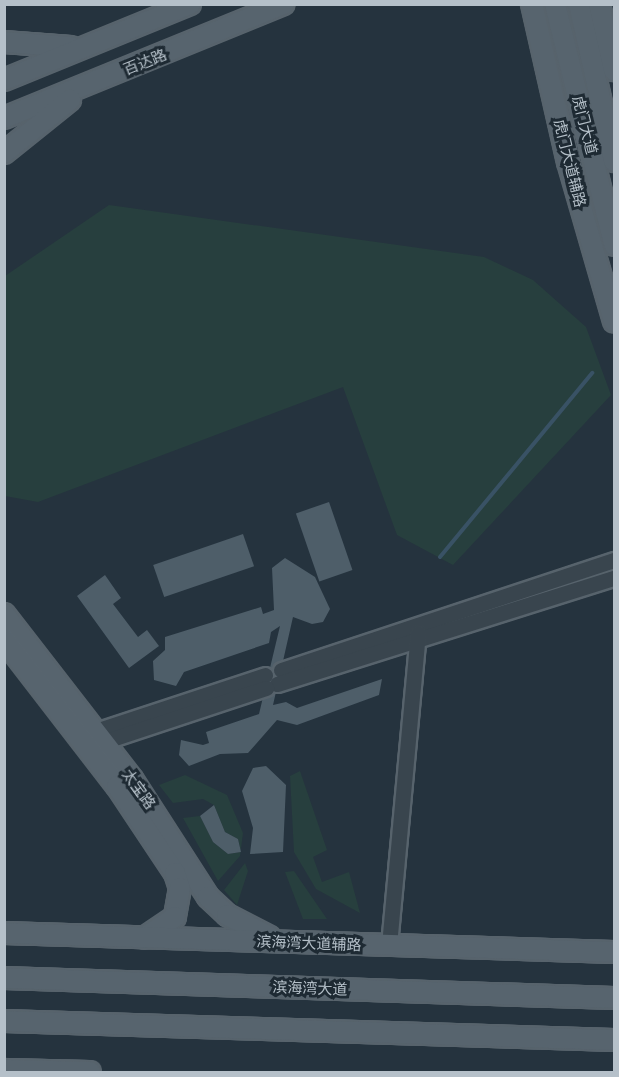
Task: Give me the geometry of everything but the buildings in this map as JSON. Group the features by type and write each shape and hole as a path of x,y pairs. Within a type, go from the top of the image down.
{"main road":[{"path":"4,80 190,4"},
{"name":"百达路","path":"4,118 284,4"},
{"name":"虎门大道","path":"555,4 615,245"},
{"name":"虎门大道","path":"579,4 615,161"},
{"path":"598,4 615,70"},
{"name":"虎门大道辅路","path":"532,5 568,162 615,321"},
{"path":"4,42 33,48 92,45"},
{"path":"4,153 100,80"},
{"name":"太宝路","path":"4,614 99,736 208,897 252,930 287,942"},
{"name":"太宝路","path":"4,640 117,786 175,873 180,888 175,916 144,938"},
{"name":"滨海湾大道辅路","path":"4,933 615,952"},
{"name":"滨海湾大道","path":"4,978 615,998"},
{"path":"4,1021 615,1040"},
{"path":"4,1070 90,1072"}],"street":[{"path":"99,736 418,632 615,560"},
{"path":"418,632 615,578"},
{"path":"389,945 418,632"}],"green space":[{"path":"109,205 484,257 533,280 586,327 611,395 453,565 397,535 343,387 38,502 5,496 5,276"},
{"path":"300,771 327,850 313,857 322,882 349,872 360,913 316,889 294,852 290,776"},
{"path":"185,775 227,795 243,833 241,851 238,839 225,832 214,805 203,799 173,803 159,785"},
{"path":"200,816 213,842 228,854 241,852 218,881 183,818"},
{"path":"245,863 248,871 237,905 224,890"},
{"path":"294,871 327,919 303,919 285,872"}],"waterway":[{"path":"440,557 592,373"}]}
